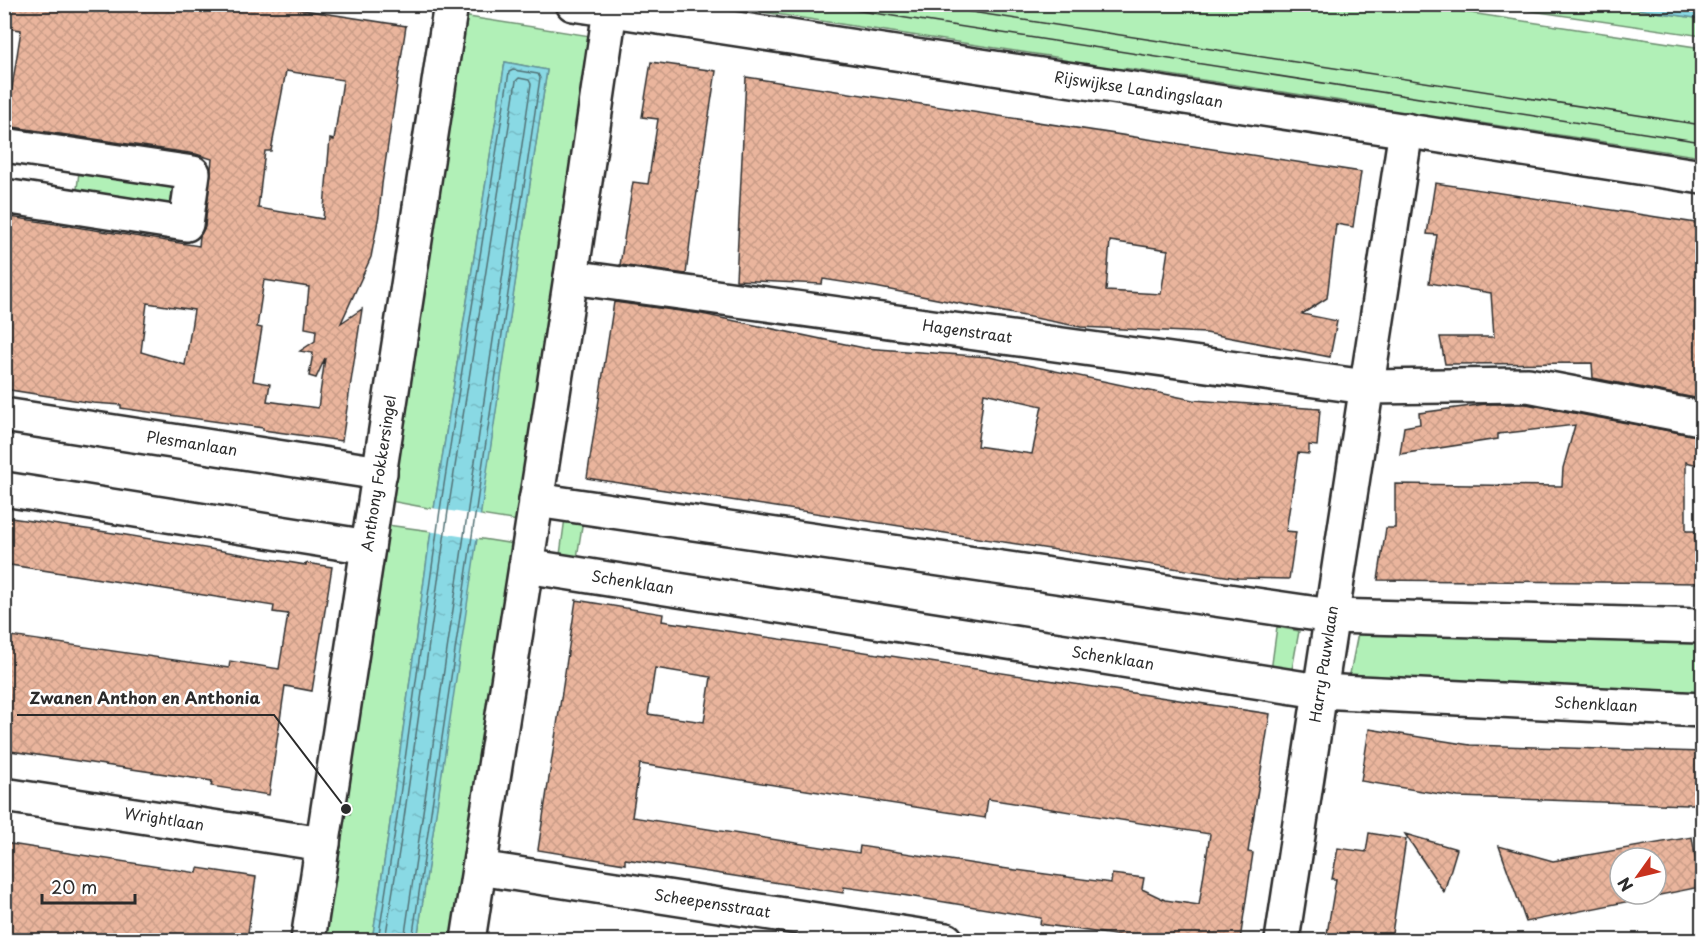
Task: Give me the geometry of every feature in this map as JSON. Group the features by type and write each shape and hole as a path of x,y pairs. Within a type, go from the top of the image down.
{"street":[{"name":"Anthony Fokkersingel","path":"308,940 451,4"},
{"name":"Rijswijkse Landingslaan","path":"573,4 1702,177"},
{"path":"468,940 610,10"},
{"name":"Harry Pauwlaan","path":"1281,940 1406,130"},
{"path":"4,145 193,173 186,224 4,196"},
{"name":"Hagenstraat","path":"571,277 1366,387"},
{"path":"1366,387 1528,385 1695,417 1702,416"},
{"name":"Plesmanlaan","path":"4,415 380,473"},
{"path":"4,489 368,547"},
{"path":"536,500 1331,616 1702,626"},
{"name":"Schenklaan","path":"526,566 1319,691 1702,710"},
{"name":"Wrightlaan","path":"4,795 323,844"},
{"name":"Scheepensstraat","path":"479,868 946,940"}],"green space":[{"path":"718,5 1418,5 1702,48 1702,157 1442,117 1440,127 1373,117 1374,106 1124,68 1122,78 1060,69 1061,58"},
{"path":"1491,5 1609,5 1702,19 1702,36"},
{"path":"462,16 597,37 518,521 480,515 547,70 505,62 434,509 390,501"},
{"path":"79,172 177,186 174,210 76,197"},
{"path":"565,518 583,520 576,564 559,562"},
{"path":"387,525 431,531 372,940 319,940 339,812 350,814 352,805 340,803"},
{"path":"476,538 514,544 458,940 417,940"},
{"path":"1277,627 1299,631 1291,675 1271,671"},
{"path":"1365,631 1702,635 1702,700 1348,684 1358,633"}],"water":[{"path":"1609,5 1702,5 1702,19"},
{"path":"505,62 547,70 417,940 372,940 434,509"}],"pier":[{"path":"432,508 483,516 479,539 428,531"}],"building":[{"path":"4,4 265,4 406,26 371,257 341,323 362,309 342,441 121,408 121,405 93,403 4,389 4,216 199,246 200,236 205,227 212,159 196,154 6,126 21,30 4,28","holes":["286,71 343,80 334,140 330,139 323,219 258,208 265,151 271,151","264,280 309,287 305,328 316,330 315,341 300,351 313,353 309,376 316,378 325,358 318,408 267,401 270,384 253,381 262,328 257,327","147,303 194,310 185,365 141,352"]},
{"path":"651,62 716,71 686,274 620,265 633,182 648,184 658,119 642,117"},
{"path":"746,77 1361,172 1353,227 1336,224 1327,298 1302,314 1337,321 1330,357 1206,333 1081,327 823,279 822,284 736,280","holes":["1110,241 1168,250 1161,294 1106,291"]},
{"path":"1435,183 1702,224 1702,398 1593,378 1592,363 1445,364 1440,337 1494,337 1491,293 1429,283 1437,235 1427,234"},
{"path":"614,302 702,314 864,348 989,357 1193,400 1320,409 1317,446 1309,445 1309,454 1298,453 1286,531 1296,532 1289,579 1238,578 587,478","holes":["984,393 1042,406 1032,454 977,446"]},
{"path":"1486,404 1526,404 1691,435 1702,435 1702,466 1686,462 1686,531 1695,531 1695,540 1702,540 1702,583 1378,580 1386,528 1395,528 1395,484 1562,486 1563,468 1575,425 1498,434 1498,439 1400,454 1404,427 1420,424 1419,413"},
{"path":"4,517 306,565 306,563 332,567 312,691 285,686 269,795 211,786 212,781 4,750 4,635 229,668 230,661 279,669 288,614 273,612 274,606 4,564"},
{"path":"576,600 663,614 662,621 1270,714 1248,852 1253,853 1240,940 1149,940 1040,924 1041,918 902,895 844,887 843,893 625,859 625,864 538,850","holes":["655,668 711,677 704,722 648,714","640,764 985,818 988,799 1210,834 1199,905 1165,900 1142,889 1144,878 1112,874 1111,883 860,846 859,853 632,817"]},
{"path":"1369,729 1470,745 1702,752 1702,804 1458,797 1361,781"},
{"path":"1369,833 1406,839 1391,940 1326,940 1336,879 1332,879 1338,848 1366,852"},
{"path":"1405,834 1457,849 1444,892"},
{"path":"1692,837 1700,887 1668,893 1668,846 1640,846"},
{"path":"4,843 197,873 198,868 256,877 247,940 47,940 4,934"},
{"path":"1499,846 1553,861 1608,852 1608,906 1526,922"}],"tram line":[{"path":"816,4 1702,142"},
{"path":"920,4 1702,125"}],"place":[{"name":"Zwanen Anthon en Anthonia","path":"346,809"}]}
